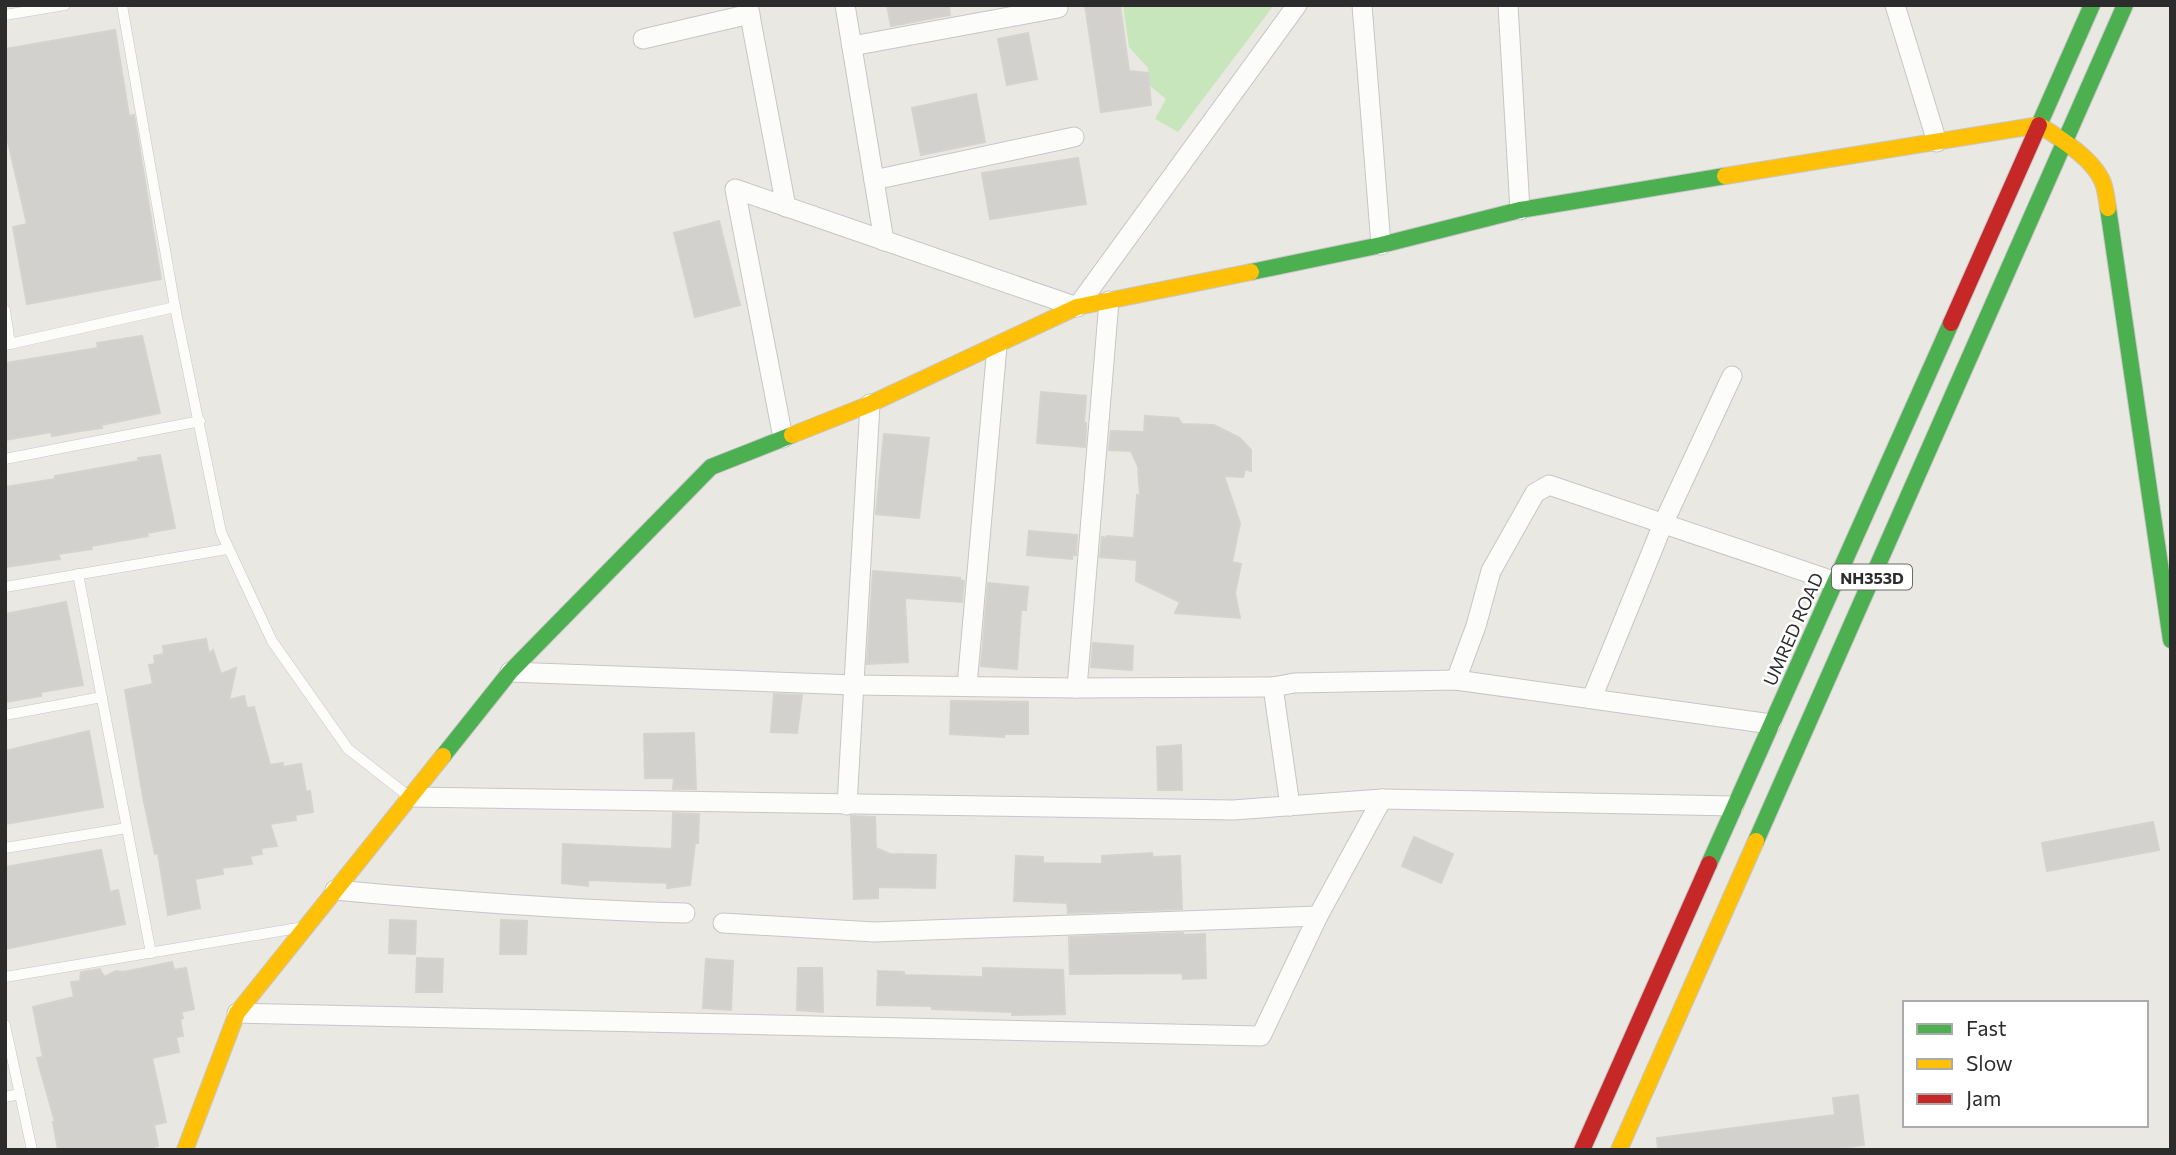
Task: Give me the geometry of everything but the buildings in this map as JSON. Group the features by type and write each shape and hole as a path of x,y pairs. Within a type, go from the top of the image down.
{"main road":[{"name":"NH353D","path":"2039,125 2092,5"},
{"name":"NH353D","path":"1619,1150 2125,5"},
{"path":"185,1150 237,1013 510,672 711,467 870,404 1077,307 1381,245 1520,210 2039,125 2065,140 2091,163 2104,184 2171,640"},
{"name":"UMRED ROAD","path":"1582,1150 2039,125"}],"street":[{"path":"845,5 884,241"},
{"path":"783,438 735,189 1077,307 1297,5"},
{"path":"1362,5 1381,245"},
{"path":"1508,5 1520,210"},
{"path":"1895,5 1937,142"},
{"path":"852,46 1058,8"},
{"path":"643,39 749,10 786,207"},
{"path":"874,180 1074,137"},
{"path":"1077,688 1109,301"},
{"path":"967,686 997,346"},
{"path":"1592,698 1663,524 1732,376"},
{"path":"847,805 870,404"},
{"path":"1456,680 1476,626 1491,571 1535,493 1549,485 1836,582"},
{"path":"510,672 854,685 1077,688 1273,687 1294,684 1456,680 1771,724"},
{"path":"1273,687 1290,806"},
{"path":"409,797 1233,810 1382,799 1734,806"},
{"path":"237,1013 1261,1036 1318,916 1382,799"},
{"path":"335,890 504,902 550,908 685,913"},
{"path":"723,923 874,932 1318,916"}],"lane":[{"path":"5,15 65,5"},
{"path":"122,5 175,307 221,532 227,549 272,641 348,749 409,797"},
{"path":"5,310 7,345 175,307"},
{"path":"5,459 200,422"},
{"path":"5,587 227,549"},
{"path":"78,574 151,953"},
{"path":"5,715 102,697"},
{"path":"5,848 127,828"},
{"path":"5,977 306,927"},
{"path":"5,1025 32,1150"},
{"path":"5,1097 20,1094"}],"green space":[{"path":"1123,5 1274,5 1178,132 1155,119 1166,99 1150,86 1148,68 1129,47"}],"traffic: fast":[{"path":"2039,125 2092,5"},
{"path":"1756,841 2125,5"},
{"path":"1251,272 1381,245 1520,210 1725,176"},
{"path":"2108,208 2171,640"},
{"path":"1709,864 1951,323"},
{"path":"443,756 510,672 711,467 792,435"}],"traffic: slow":[{"path":"1725,176 2039,125 2077,151 2094,168 2104,186 2108,208"},
{"path":"792,435 870,404 1077,307 1251,272"},
{"path":"185,1150 237,1013 443,756"},
{"path":"1619,1150 1756,841"}],"traffic: jam":[{"path":"1951,323 2039,125"},
{"path":"1582,1150 1709,864"}]}
